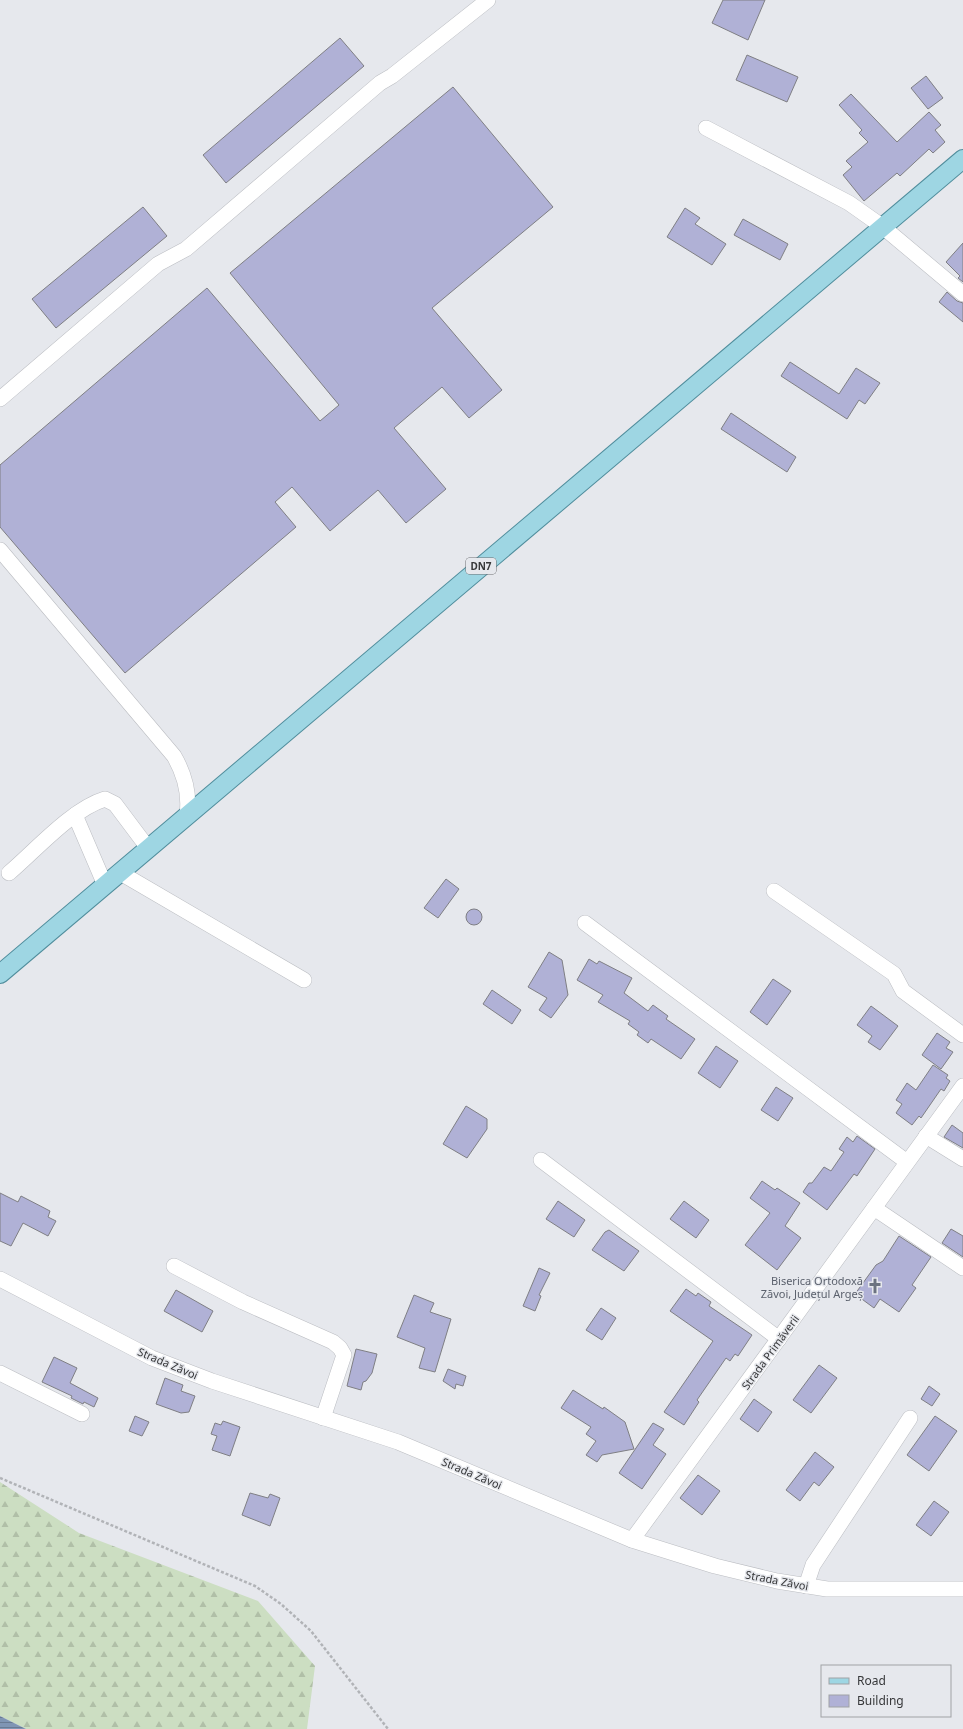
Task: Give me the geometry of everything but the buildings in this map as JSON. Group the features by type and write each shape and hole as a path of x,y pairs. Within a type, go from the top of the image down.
{"main road":[{"name":"DN7","path":"0,974 963,160"}],"street":[{"path":"0,399 158,264 186,249 380,83 392,76 488,0"},
{"path":"706,128 849,203 883,227 963,294"},
{"path":"0,550 174,756 182,771 187,786 189,800 187,815"},
{"path":"9,873 75,815 92,803 105,799 115,804 148,848"},
{"path":"75,815 105,884"},
{"path":"119,872 304,980"},
{"path":"774,892 894,974 903,991 963,1035"},
{"path":"585,923 907,1162"},
{"name":"Strada Primăverii","path":"632,1540 963,1086"},
{"path":"926,1136 963,1159"},
{"path":"541,1160 779,1339"},
{"path":"874,1208 963,1268"},
{"path":"174,1266 243,1302 333,1342 340,1348 344,1355 323,1418"},
{"name":"Strada Zăvoi","path":"0,1279 152,1358 212,1381 398,1442 632,1540 715,1566 776,1581 806,1586 827,1589 963,1589"},
{"path":"0,1373 82,1414"},
{"path":"806,1586 812,1565 910,1418"}],"path":[{"path":"0,1478 255,1586 281,1604 311,1631 388,1729"}],"green space":[{"path":"0,1482 79,1533 258,1601 315,1666 307,1729 26,1729 0,1716"}],"water":[{"path":"0,1716 26,1729 0,1729"}],"place":[{"name":"Biserica Ortodoxă Zăvoi, Județul Argeș","path":"875,1286"}]}
